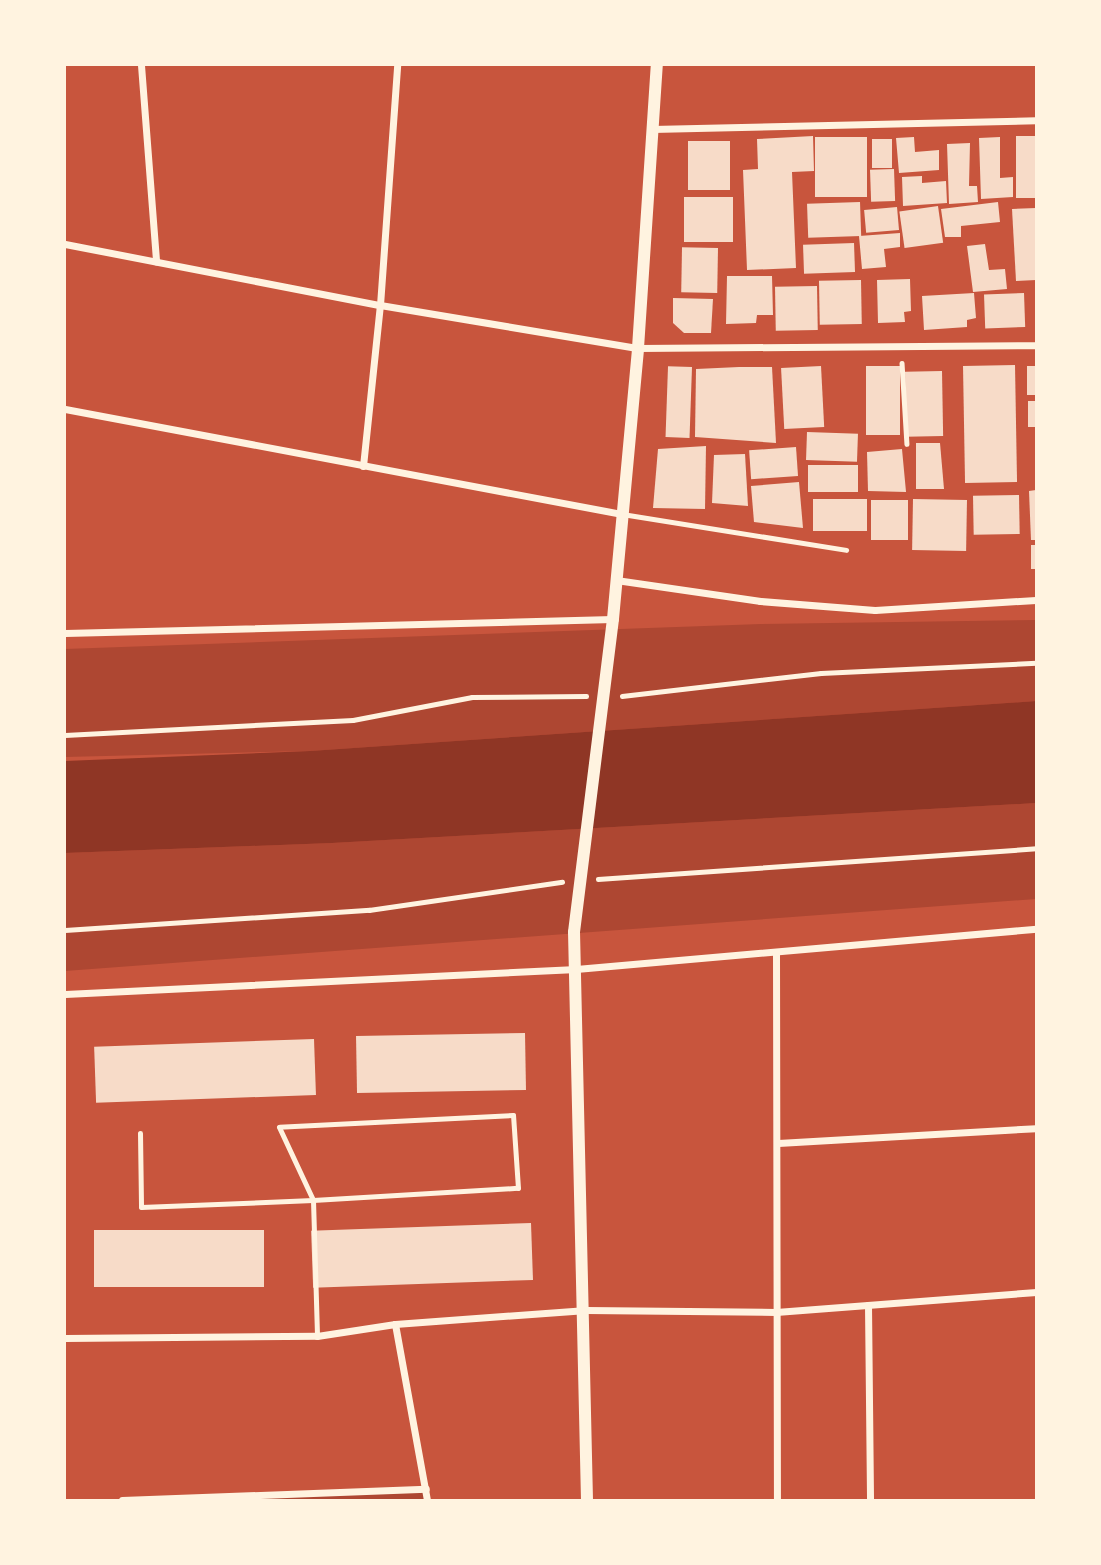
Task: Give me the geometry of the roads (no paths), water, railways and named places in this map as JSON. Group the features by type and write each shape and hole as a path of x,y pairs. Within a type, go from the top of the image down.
{"street":[{"path":"141,65 156,261"},
{"path":"363,466 380,305 397,65"},
{"path":"587,1500 586,1310 574,932 613,619 638,348 657,65"},
{"path":"652,129 1036,120"},
{"path":"65,244 380,305 638,348 1036,345"},
{"path":"65,409 622,514"},
{"path":"616,580 760,601 875,610 1036,600"},
{"path":"65,633 613,619"},
{"path":"65,994 576,969 1036,929"},
{"path":"776,953 777,1500"},
{"path":"778,1143 1036,1128"},
{"path":"65,1338 317,1336 396,1324 586,1310 776,1312 1036,1292"},
{"path":"868,1305 870,1500"},
{"path":"396,1324 427,1500"},
{"path":"122,1500 426,1489"}],"lane":[{"path":"622,514 846,550"},
{"path":"140,1133 141,1207 313,1200 518,1188 513,1115 279,1127 313,1200 317,1336"}]}
